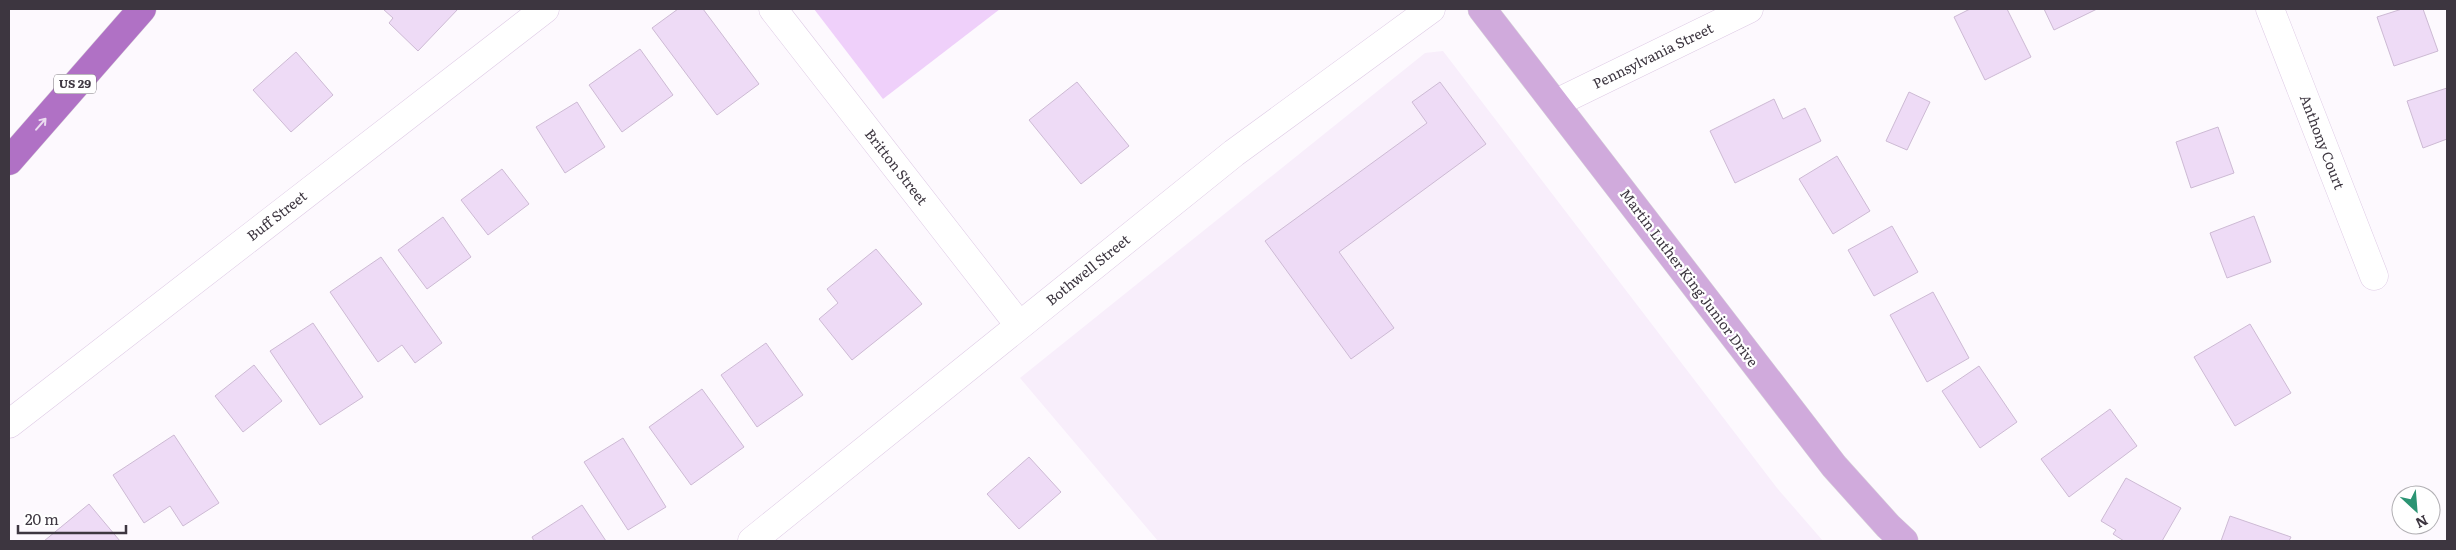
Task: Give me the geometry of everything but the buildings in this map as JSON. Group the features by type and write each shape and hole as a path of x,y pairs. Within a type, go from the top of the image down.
{"highway":[{"name":"US 29","path":"9,161 142,9"}],"main road":[{"name":"Martin Luther King Junior Drive","path":"1482,9 1834,466 1904,541"}],"street":[{"name":"Buff Street","path":"9,424 545,9"},
{"name":"Britton Street","path":"773,9 1019,325"},
{"name":"Bothwell Street","path":"752,541 1234,153 1431,9"},
{"name":"Pennsylvania Street","path":"1556,104 1749,9"},
{"name":"Anthony Court","path":"2270,9 2374,276"}],"shaded area":[{"path":"814,9 1000,9 883,99"},
{"path":"1443,51 1777,488 1823,541 1158,541 1020,378 1425,53"}]}
